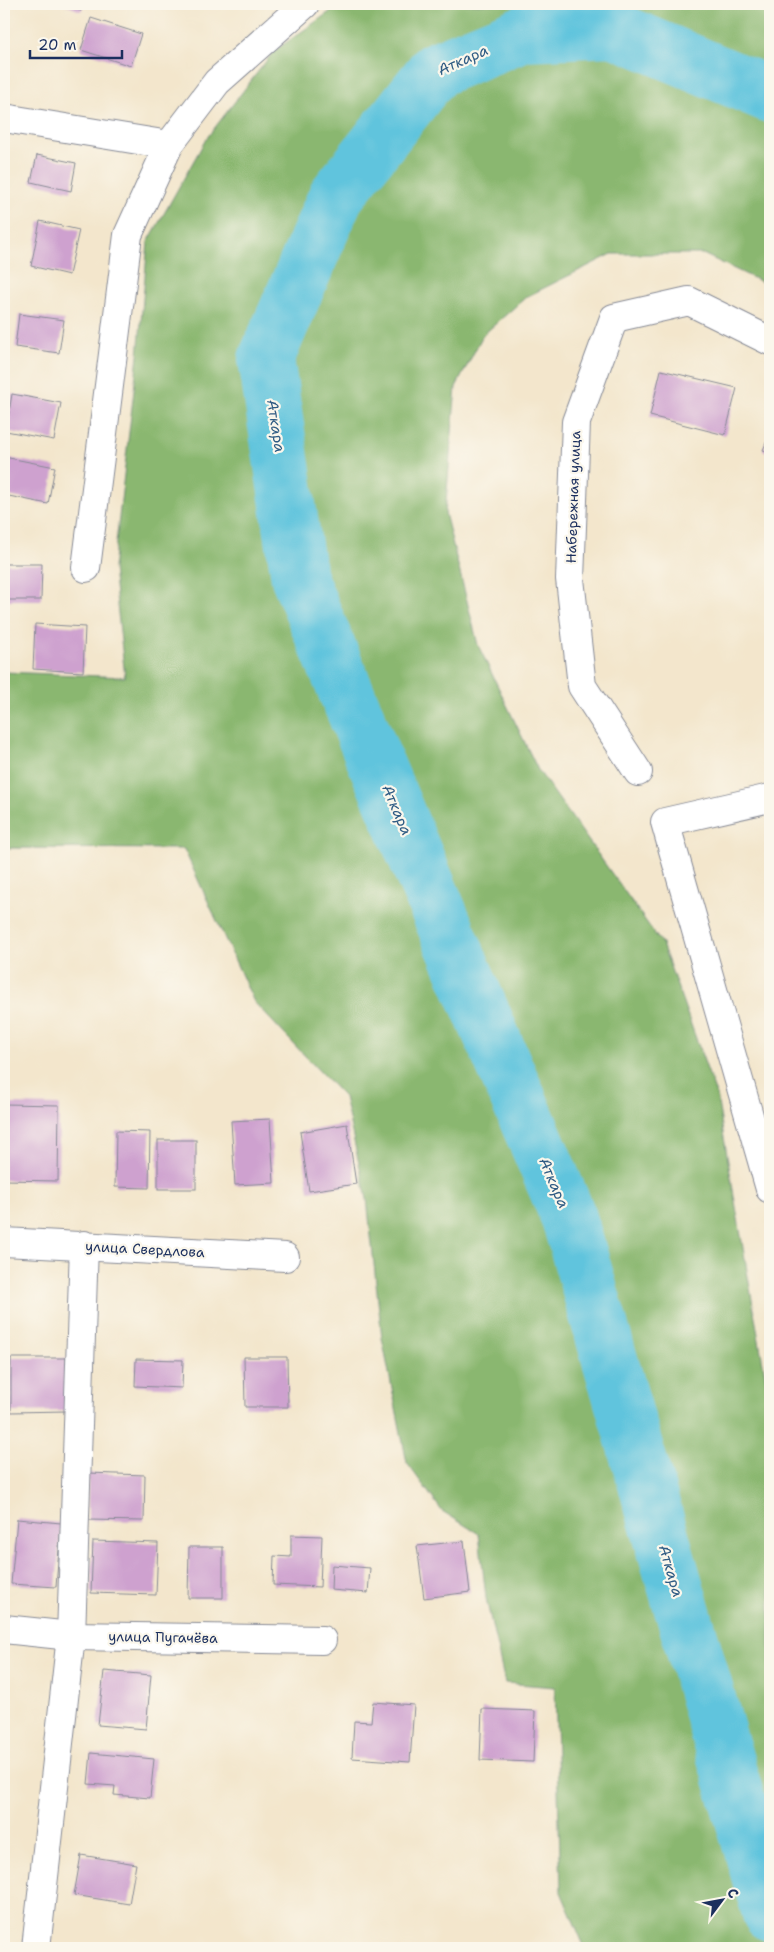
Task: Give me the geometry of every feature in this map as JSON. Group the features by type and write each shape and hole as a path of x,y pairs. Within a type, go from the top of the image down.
{"street":[{"path":"86,568 128,235 169,145 217,82 305,4"},
{"path":"4,118 169,145"},
{"name":"Набережная улица","path":"638,772 582,686 570,579 576,422 614,318 689,301 770,341"},
{"path":"770,798 664,822 770,1189"},
{"name":"улица Свердлова","path":"4,1242 285,1257"},
{"path":"36,1948 71,1636 84,1245"},
{"name":"улица Пугачёва","path":"4,1629 71,1636 322,1640"}],"green space":[{"path":"341,4 770,4 770,286 703,254 612,254 526,297 483,335 456,387 445,513 478,645 538,770 662,944 717,1097 770,1404 770,1948 585,1948 561,1892 555,1687 505,1683 486,1598 479,1534 442,1511 407,1463 382,1338 367,1199 344,1097 254,1002 184,849 4,848 4,672 125,677 113,568 138,356 148,242 206,139 274,51"}],"building":[{"path":"63,4 84,4 81,11"},
{"path":"91,18 141,34 131,66 81,50"},
{"path":"37,155 76,163 71,191 31,182"},
{"path":"40,221 79,230 69,275 31,266"},
{"path":"19,314 64,320 59,353 15,347"},
{"path":"661,370 737,388 725,435 650,416"},
{"path":"12,394 61,403 54,440 6,431"},
{"path":"770,433 770,453 763,450"},
{"path":"4,457 55,467 48,504 4,495"},
{"path":"4,564 42,564 41,600 4,600"},
{"path":"35,624 85,627 83,672 33,669"},
{"path":"4,1104 59,1105 58,1181 4,1180"},
{"path":"270,1119 274,1183 235,1185 231,1121"},
{"path":"347,1124 356,1184 309,1191 300,1132"},
{"path":"116,1131 150,1132 149,1188 115,1187"},
{"path":"158,1140 196,1140 196,1189 158,1189"},
{"path":"244,1357 287,1357 288,1407 245,1407"},
{"path":"11,1358 66,1358 67,1411 11,1412"},
{"path":"136,1359 183,1360 182,1388 135,1386"},
{"path":"88,1473 145,1475 144,1521 88,1520"},
{"path":"17,1519 61,1523 56,1587 11,1584"},
{"path":"291,1535 322,1536 320,1587 273,1585 274,1556 291,1557"},
{"path":"93,1541 158,1543 156,1595 91,1593"},
{"path":"464,1541 470,1592 424,1598 417,1546"},
{"path":"189,1547 223,1547 223,1598 188,1598"},
{"path":"332,1565 370,1568 368,1593 331,1590"},
{"path":"104,1671 151,1675 146,1729 98,1725"},
{"path":"373,1702 414,1705 410,1762 352,1758 354,1721 371,1722"},
{"path":"482,1709 535,1711 533,1762 480,1760"},
{"path":"91,1753 154,1759 150,1798 114,1795 115,1786 88,1784"},
{"path":"81,1855 136,1864 129,1904 74,1895"}],"waterway":[{"name":"Аткара","path":"770,95 613,29 524,33 435,70 336,196 266,359 299,578 569,1218 770,1913"}]}
